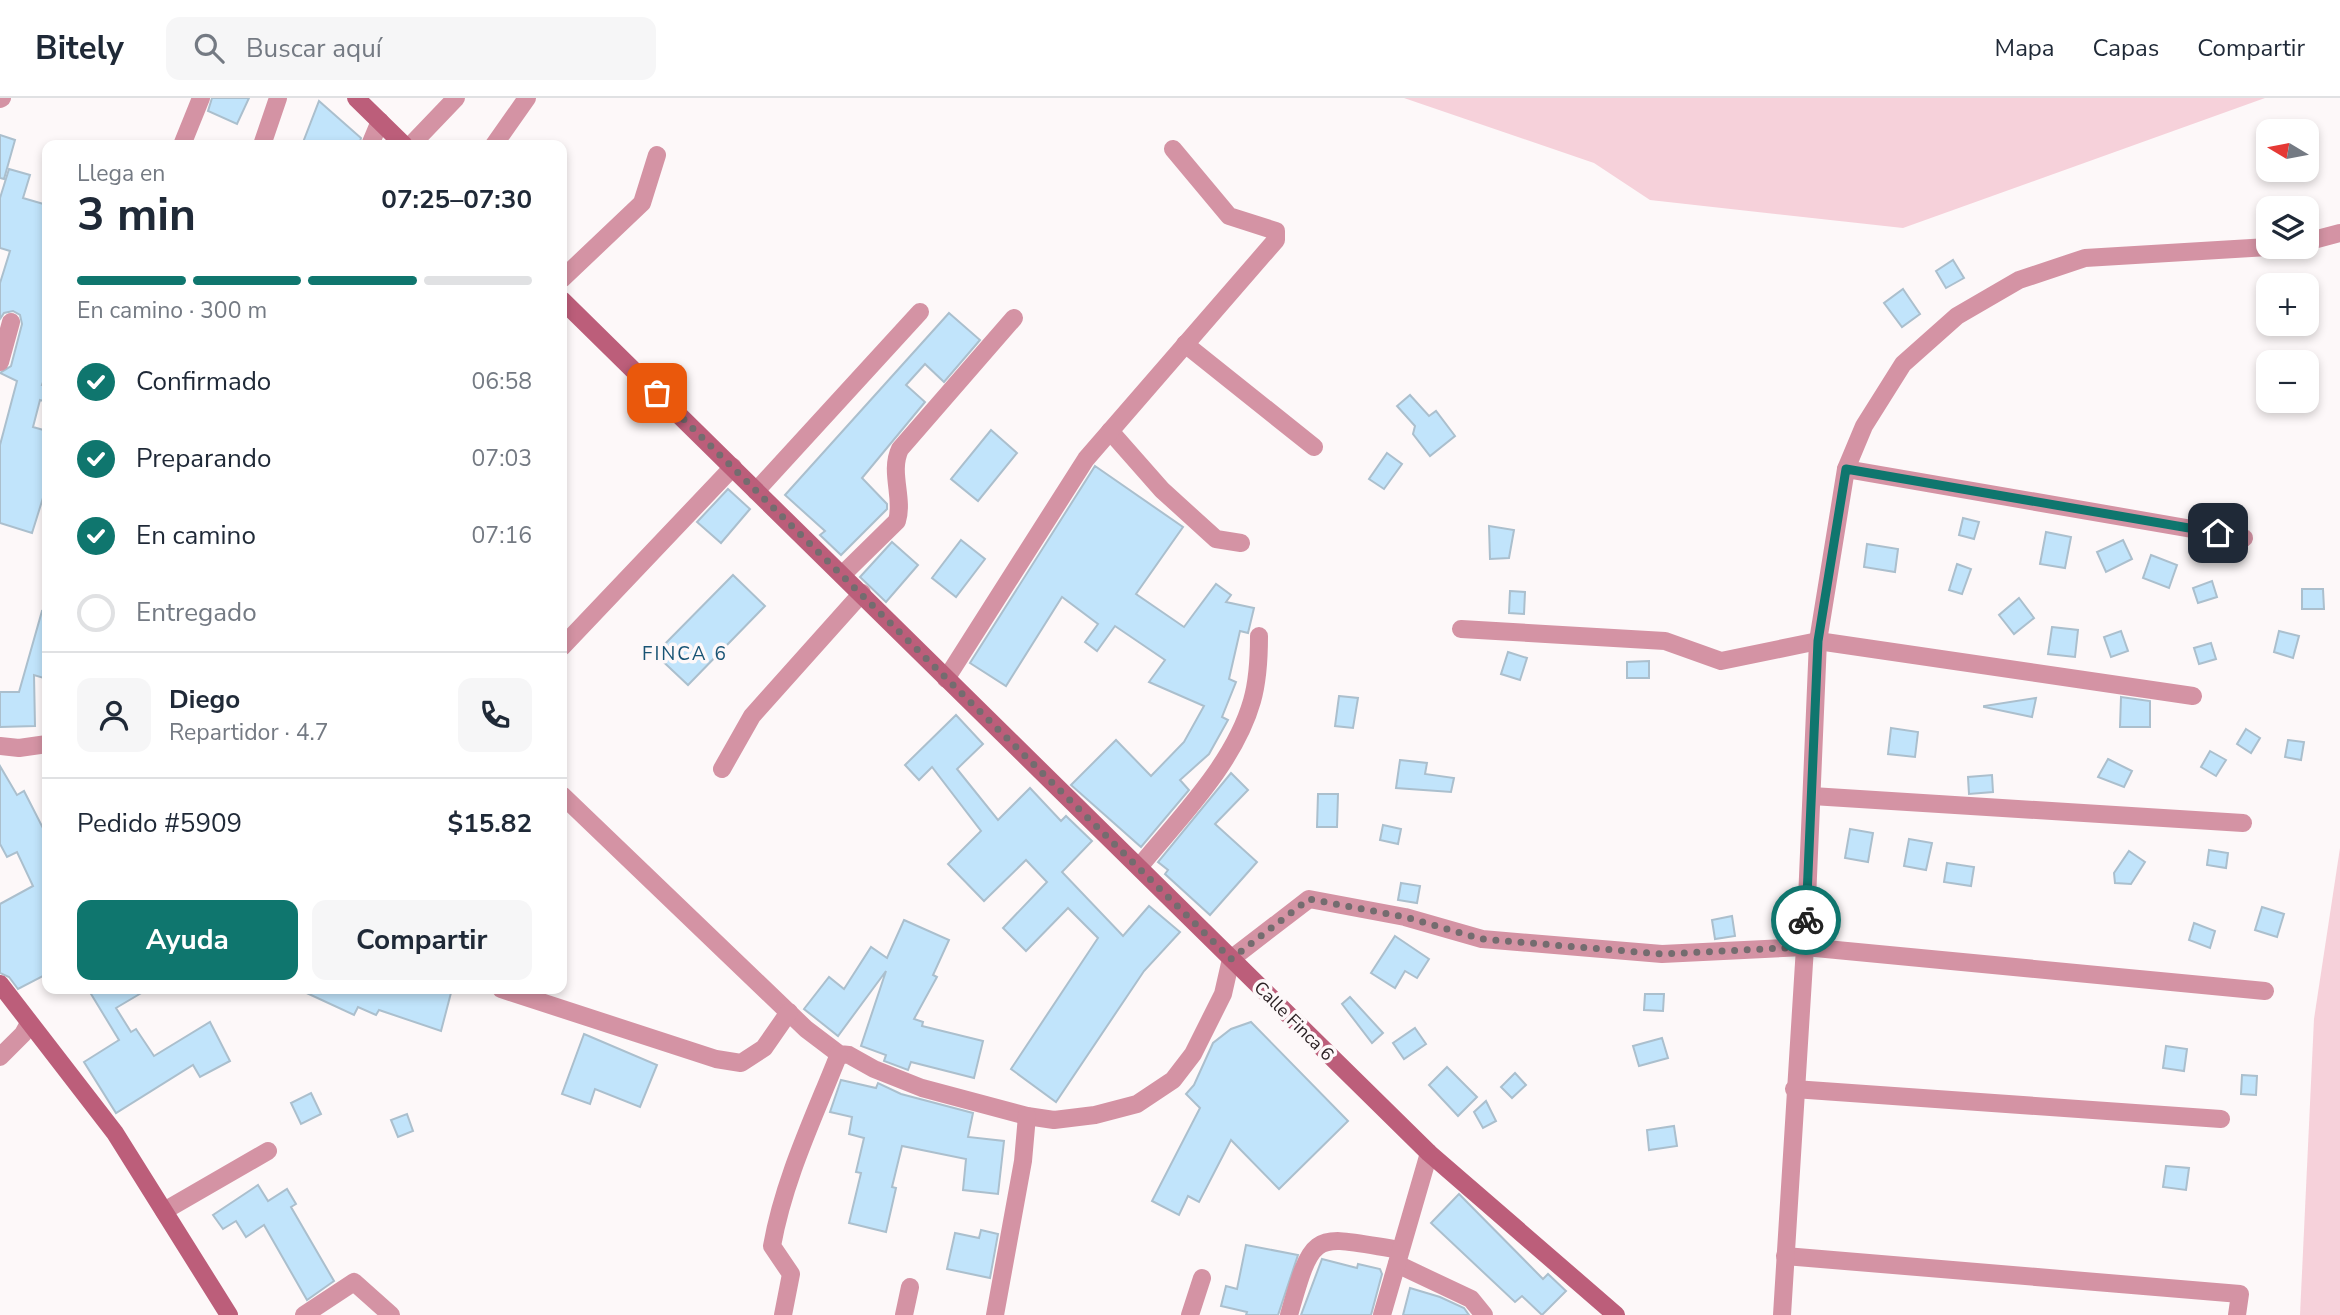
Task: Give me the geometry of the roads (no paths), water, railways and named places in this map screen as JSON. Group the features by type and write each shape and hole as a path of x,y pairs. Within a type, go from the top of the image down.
{"street":[{"path":"185,140 201,98"},
{"path":"264,140 278,98"},
{"path":"356,98 399,140"},
{"path":"416,140 456,98"},
{"path":"498,140 527,98"},
{"path":"372,140 380,121"},
{"path":"946,679 1086,459 1276,240 1276,231 1229,216 1172,149"},
{"path":"567,274 642,203 657,155"},
{"path":"2319,239 2340,233"},
{"path":"1782,1315 1794,1089 1805,947 1818,641 1846,469 1864,426 1903,364 1957,316 2019,280 2085,258 2256,248"},
{"name":"Calle Finca 6","path":"567,305 1429,1153 1616,1315"},
{"path":"756,491 920,312"},
{"path":"842,575 897,521 900,511 895,459 900,449 1014,318"},
{"path":"0,362 11,322"},
{"path":"1185,344 1314,447"},
{"path":"1110,431 1162,491 1216,539 1241,543"},
{"path":"567,642 733,467"},
{"path":"1846,469 2244,538"},
{"path":"722,769 752,716 862,593"},
{"path":"1461,629 1665,641 1720,662 1818,641 2193,696"},
{"path":"1139,866 1195,799 1235,742 1252,702 1259,670 1259,636"},
{"path":"0,746 19,748 42,745"},
{"path":"1812,796 2243,823"},
{"path":"567,800 789,1012 839,1054 849,1055 874,1069 922,1088 1027,1116 1054,1120 1095,1115 1137,1104 1173,1080 1193,1054 1223,994 1231,959 1309,899 1405,917 1482,939 1662,954 1805,947 2265,991"},
{"path":"0,984 115,1133 229,1315"},
{"path":"516,994 716,1059 741,1063 764,1048 789,1012"},
{"path":"0,1057 23,1034 29,1023"},
{"path":"783,1315 791,1274 772,1246 777,1220 785,1189 839,1054"},
{"path":"1794,1089 2221,1119"},
{"path":"995,1315 1018,1186 1027,1116"},
{"path":"164,1211 268,1151"},
{"path":"1382,1315 1429,1153"},
{"path":"1289,1315 1306,1258 1313,1248 1336,1240 1398,1257 1471,1299 1484,1315"},
{"path":"1785,1256 2240,1294 2236,1315"},
{"path":"1190,1315 1202,1278"},
{"path":"304,1315 354,1282 391,1315"},
{"path":"904,1315 910,1287"}],"district":[{"name":"FINCA 6","path":"685,653"}]}
